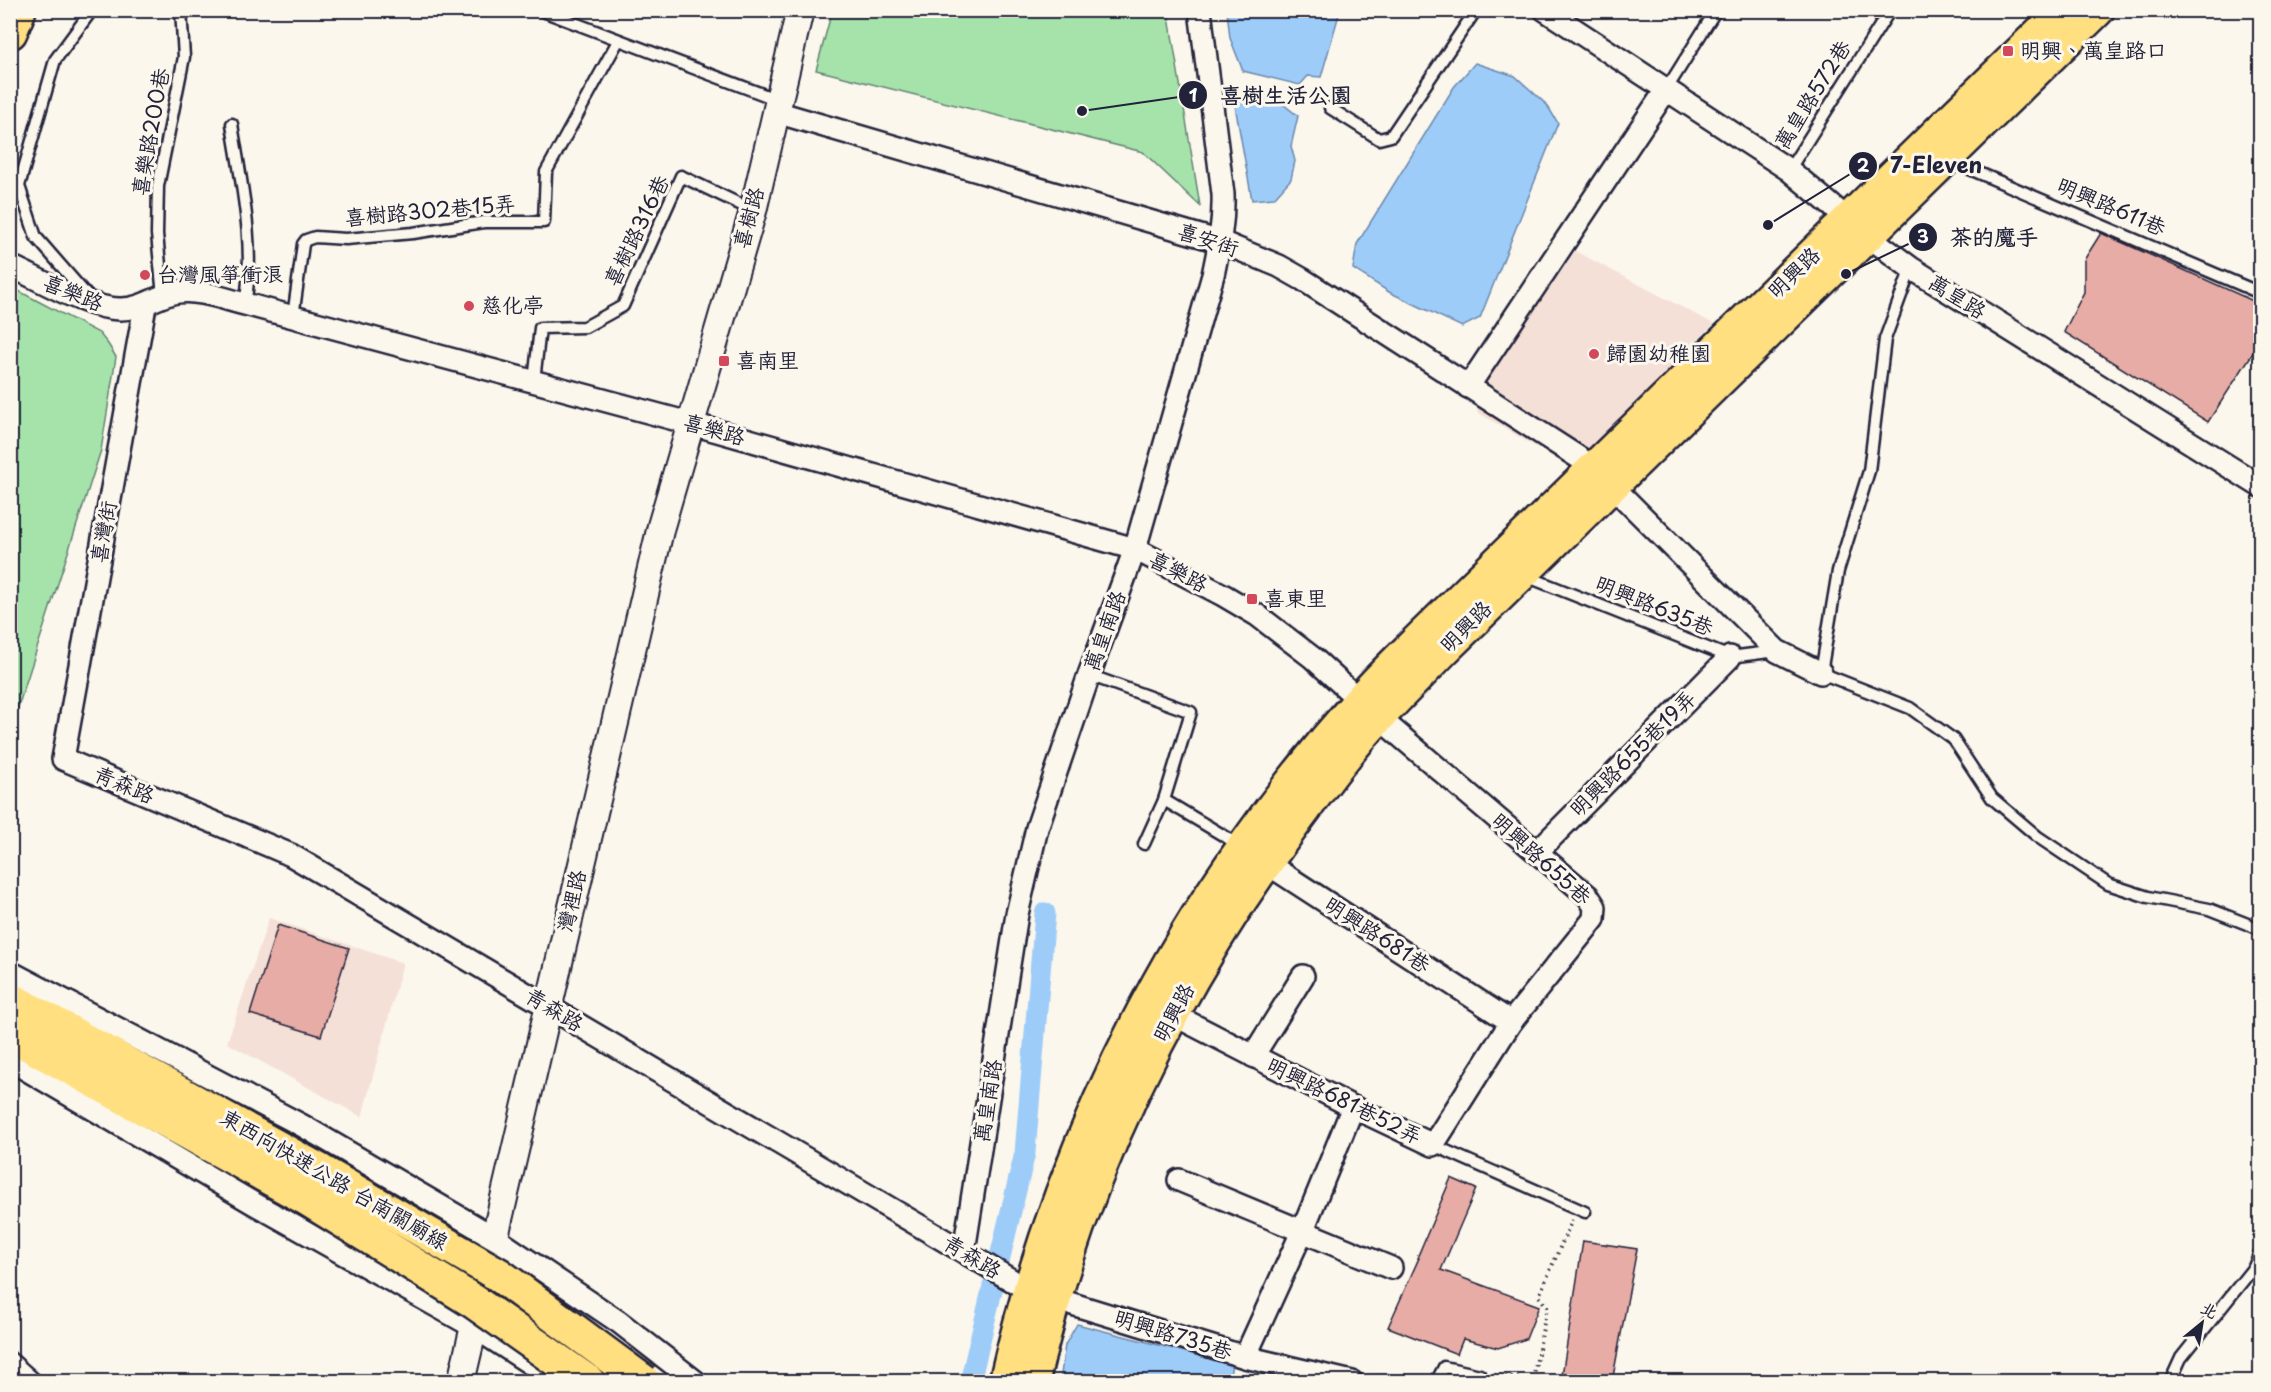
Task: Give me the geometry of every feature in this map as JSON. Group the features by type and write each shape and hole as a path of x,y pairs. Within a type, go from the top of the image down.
{"main road":[{"path":"10,32 20,10"},
{"name":"明興路","path":"1369,709 1423,636 1603,477 1858,228 2064,10"},
{"name":"明興路","path":"1858,228 1945,158 2097,10"},
{"name":"明興路","path":"1032,1382 1037,1293 1088,1197 1129,1099 1172,1014 1217,933 1254,855 1302,770 1520,574 1603,477"},
{"name":"明興路","path":"1006,1382 1037,1293 1066,1187 1105,1091 1150,1000 1194,924 1254,855"},
{"name":"東西向快速公路 台南關廟線","path":"10,999 313,1184 472,1301 588,1382"},
{"name":"東西向快速公路 台南關廟線","path":"10,1034 499,1275 644,1382"}],"street":[{"name":"喜樹路","path":"689,423 753,211 800,10"},
{"name":"萬皇南路","path":"964,1252 1017,914 1037,828 1135,549 1221,242 1224,217 1223,194 1200,10"},
{"name":"萬皇路","path":"1545,10 1789,170 1858,228 1911,268 2260,486"},
{"path":"1468,387 1666,90"},
{"name":"喜安街","path":"778,107 1221,242 1280,266 1603,477 1777,651 1821,673"},
{"name":"喜樂路","path":"10,266 96,306 121,309 154,301 179,291 245,304 689,423 1135,549 1257,615 1313,657 1369,709"},
{"name":"喜灣街","path":"63,759 154,301"},
{"name":"灣裡路","path":"461,1382 658,537 689,423"},
{"name":"明興路655巷19弄","path":"1537,852 1730,657"},
{"name":"明興路655巷","path":"1369,709 1588,896 1595,907 1594,919 1511,1022"},
{"name":"青森路","path":"63,759 291,855 1037,1293"},
{"name":"明興路681巷","path":"1254,855 1511,1022"},
{"path":"10,972 303,1126 495,1238 619,1322 696,1382"},
{"name":"明興路681巷52弄","path":"1253,1056 1303,976"},
{"name":"明興路681巷52弄","path":"1172,1014 1353,1107 1433,1145 1511,1022"},
{"path":"10,1060 252,1203 474,1327 559,1382"},
{"path":"1245,1357 1302,1232 1353,1107"},
{"path":"1179,1180 1391,1268"},
{"name":"明興路735巷","path":"1037,1293 1245,1357 1352,1382"}],"lane":[{"path":"92,10 55,60 19,186 36,237 96,306"},
{"name":"喜樂路200巷","path":"154,301 158,186 184,57 181,10"},
{"path":"540,10 778,107"},
{"path":"1330,108 1379,139 1391,136 1476,10"},
{"path":"1666,90 1716,10"},
{"name":"萬皇路572巷","path":"1789,170 1890,10"},
{"name":"喜樹路302巷15弄","path":"293,317 303,244 306,240 315,237 346,239 413,233 484,222 544,222 546,172 618,41"},
{"path":"232,124 247,222 249,285 245,304"},
{"name":"明興路611巷","path":"1945,158 2260,293"},
{"name":"喜樹路316巷","path":"534,381 540,328 585,327 623,306 681,176 753,211"},
{"path":"1911,268 1886,339 1869,471 1838,571 1821,673 1910,708 1953,740 1992,798 2038,837 2108,884 2148,897 2209,909 2260,930"},
{"name":"明興路635巷","path":"1520,574 1730,657 1777,651"},
{"path":"1089,675 1191,712 1164,800 1144,844"},
{"path":"1164,800 1254,855"},
{"path":"1433,1145 1581,1210"},
{"path":"2170,1382 2181,1358 2254,1267 2260,1252"},
{"path":"10,1357 38,1382"},
{"path":"1436,1382 1444,1367 1480,1375"},
{"path":"1378,1382 1389,1382"}],"path":[{"path":"1480,1375 1533,1380 1547,1307 1539,1296 1581,1210"}],"shaded area":[{"name":"歸園幼稚園","path":"1575,251 1714,324 1570,467 1477,412 1483,383"},
{"path":"269,918 403,963 362,1117 227,1043"}],"green space":[{"path":"1007,10 1168,11 1200,206 1143,152 816,70 832,11 983,11 1006,15"},
{"path":"11,287 99,333 116,357 101,450 11,729"}],"water":[{"path":"1227,11 1340,11 1321,77 1308,76 1300,85 1243,71 1230,38"},
{"path":"1475,63 1515,76 1547,105 1558,123 1480,318 1462,327 1389,292 1353,269 1357,244 1454,87"},
{"path":"1263,94 1284,105 1298,116 1291,146 1295,161 1291,179 1274,198 1252,200 1234,100"},
{"path":"1077,1324 1232,1364 1229,1381 1060,1382 1065,1345"}],"building":[{"path":"2101,233 2260,304 2260,342 2208,422 2064,332 2084,292 2084,260"},
{"path":"278,925 349,948 321,1036 250,1014"},
{"path":"1451,1178 1476,1189 1441,1270 1539,1306 1526,1339 1498,1348 1463,1339 1457,1354 1388,1327"},
{"path":"1583,1241 1637,1249 1612,1382 1561,1382"}],"waterway":[{"path":"970,1382 1025,1153 1045,913"}],"place":[{"name":"明興、萬皇路口","path":"2008,51"},
{"name":"喜樹生活公園","path":"1082,111"},
{"name":"7-Eleven","path":"1768,225"},
{"name":"茶的魔手","path":"1846,274"},
{"name":"台灣風箏衝浪","path":"145,275"},
{"name":"慈化亭","path":"469,306"},
{"name":"歸園幼稚園","path":"1594,354"},
{"name":"喜南里","path":"724,361"},
{"name":"喜東里","path":"1252,599"}]}
